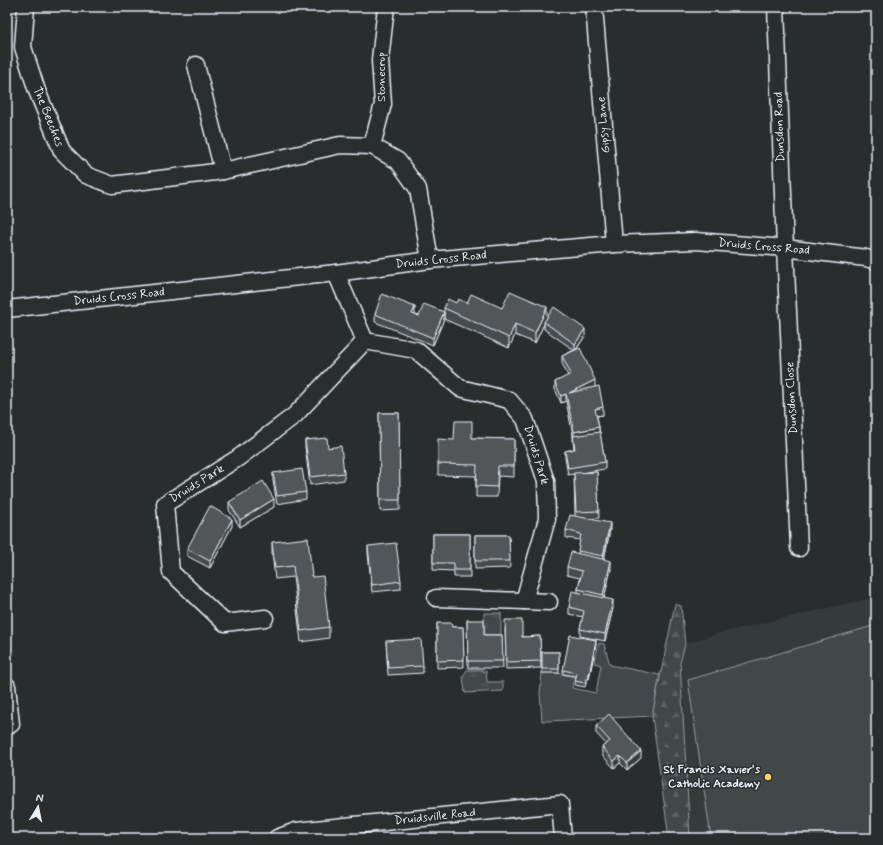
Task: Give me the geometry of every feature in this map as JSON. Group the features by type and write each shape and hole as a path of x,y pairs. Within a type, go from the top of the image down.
{"street":[{"name":"The Beeches","path":"26,7 23,47 37,91 62,151 86,175 112,185 223,171 340,145 372,146 398,161 418,190 430,260"},
{"name":"Stonecrop","path":"372,146 383,104 380,60 386,7"},
{"name":"Gipsy Lane","path":"594,7 614,244"},
{"name":"Dunsdon Road","path":"776,7 785,248"},
{"path":"196,65 223,171"},
{"name":"Druids Cross Road","path":"7,309 336,273 430,260 614,244 696,241 785,248 876,260"},
{"name":"Dunsdon Close","path":"785,248 799,548"},
{"path":"336,273 364,342"},
{"name":"Druids Park","path":"265,618 225,623 171,572 165,504 238,458 295,416 364,342 416,350 460,388 509,400 525,418 546,481 547,519 524,601"},
{"path":"436,598 549,602"},
{"path":"7,686 11,724 7,726"},
{"name":"Druidsville Road","path":"277,838 297,834 560,804 563,838"}],"shaded area":[{"name":"St Francis Xavier's Catholic Academy","path":"876,597 876,838 669,838 652,716 660,675 685,644 720,633"}],"green space":[{"path":"675,604 681,606 685,644 680,663 690,838 669,838 652,716"},
{"path":"484,613 501,613 501,640 485,640"},
{"name":"St Francis Xavier's Catholic Academy","path":"876,625 876,838 711,838 688,680"},
{"path":"599,643 604,644 610,665 660,675 652,716 542,721 540,693 542,673 558,673 574,677 572,688 596,693 601,665 594,663"},
{"path":"467,670 486,671 487,682 503,682 503,691 465,693 463,676"}],"building":[{"path":"510,291 547,307 535,333 515,324 509,338 444,308 448,299 456,303 458,299 467,303 471,294 502,308"},
{"path":"382,294 415,307 412,314 419,316 424,304 444,312 433,338 375,314"},
{"path":"554,307 585,329 575,344 544,322"},
{"path":"580,348 595,380 569,393 599,386 603,407 595,409 599,427 574,432 566,394 561,396 555,382 571,374 562,356"},
{"path":"379,413 399,413 400,500 380,500"},
{"path":"455,421 472,421 472,438 514,439 514,466 498,466 497,487 476,486 477,465 438,464 438,439 454,440"},
{"path":"600,432 605,462 568,468 565,451 575,449 573,436"},
{"path":"327,438 328,448 341,446 344,473 310,477 305,440"},
{"path":"302,469 306,492 277,496 273,473"},
{"path":"597,472 599,511 576,512 574,473"},
{"path":"263,481 274,499 240,520 229,502"},
{"path":"210,506 232,519 210,561 187,549"},
{"path":"570,515 610,523 603,556 578,551 581,534 566,530"},
{"path":"433,534 470,534 470,570 454,570 454,563 433,563"},
{"path":"475,535 509,535 510,561 475,561"},
{"path":"308,538 312,577 323,576 329,627 301,631 293,566 275,568 272,542"},
{"path":"396,543 401,581 372,585 368,546"},
{"path":"571,552 611,561 603,595 578,589 582,571 567,567"},
{"path":"572,591 613,600 605,634 580,629 584,611 569,607"},
{"path":"467,620 484,620 484,635 502,635 503,661 468,661"},
{"path":"505,620 522,620 522,637 540,636 541,661 506,662"},
{"path":"437,623 451,623 452,627 463,627 464,660 437,661"},
{"path":"570,635 596,640 589,675 587,675 585,683 575,681 577,673 563,670"},
{"path":"421,639 423,666 388,668 386,641"},
{"path":"542,652 559,652 559,669 542,669"},
{"path":"609,714 641,751 627,763 620,756 614,761 602,747 610,741 596,726"}],"place":[{"name":"St Francis Xavier's Catholic Academy","path":"768,777"}]}
